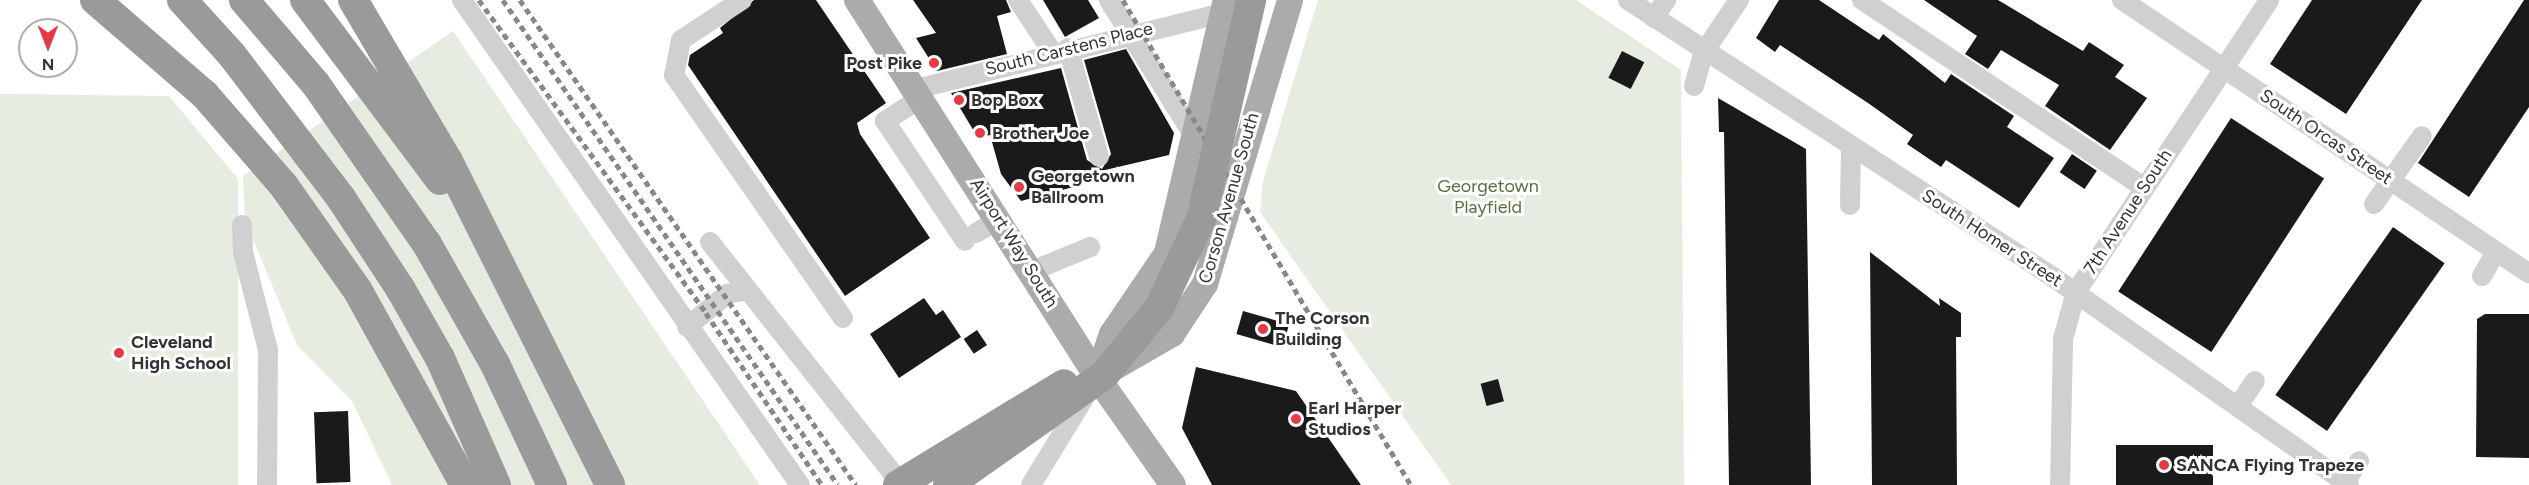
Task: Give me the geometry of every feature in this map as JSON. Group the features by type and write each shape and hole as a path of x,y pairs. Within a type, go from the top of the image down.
{"highway":[{"path":"95,0 205,95 284,186 358,291 465,485"},
{"path":"183,0 334,189 400,288 440,358 496,485"},
{"path":"244,0 315,83 427,244 495,364 552,485"},
{"path":"305,0 407,132 520,299"},
{"path":"353,0 410,89 596,449 610,485"},
{"path":"948,485 1104,375 1160,308 1191,249 1251,0"},
{"path":"900,485 1011,413 1128,349"}],"main road":[{"name":"Airport Way South","path":"856,0 919,93 1097,377 1173,485"},
{"name":"Corson Avenue South","path":"1097,377 1168,336 1196,301 1290,0"},
{"path":"1097,377 1112,334 1167,253 1196,139 1224,7"},
{"path":"1208,75 1263,87"}],"street":[{"path":"462,0 687,327 800,485"},
{"path":"742,0 681,40 674,75 843,318"},
{"path":"1018,0 1061,50 1099,157"},
{"path":"1109,0 1196,139"},
{"name":"South Homer Street","path":"1628,0 2076,292 2347,484"},
{"path":"1654,18 1666,0"},
{"path":"1694,86 1704,51 1739,0"},
{"path":"1862,0 2143,187"},
{"name":"South Orcas Street","path":"2122,0 2529,273"},
{"name":"7th Avenue South","path":"2060,485 2063,339 2076,292 2143,187 2270,0"},
{"name":"South Carstens Place","path":"999,219 970,237 885,121 919,93 1061,50 1224,7"},
{"path":"2374,204 2422,136"},
{"path":"1850,205 1851,147"},
{"path":"242,225 243,252 268,351 267,485"},
{"path":"710,242 743,291 900,485"},
{"path":"1032,272 1090,247"},
{"path":"2482,276 2496,252"},
{"path":"687,327 727,294 743,291"},
{"path":"1031,485 1097,377"},
{"path":"2238,406 2255,381"},
{"path":"2347,484 2359,461"}],"green space":[{"name":"Georgetown Playfield","path":"1318,0 1576,0 1681,70 1684,485 1451,485 1260,212 1263,181"},
{"path":"453,31 760,485 392,485 352,401 297,345 245,220 243,176"},
{"name":"Cleveland High School","path":"0,94 169,96 238,179 238,485 0,485"}],"building":[{"path":"754,0 816,0 886,103 857,123 860,134 930,238 845,296 688,65 690,55 723,33 720,28"},
{"path":"913,0 1006,0 1011,12 997,16 1007,54 937,71 916,38 936,33"},
{"path":"1043,0 1088,0 1099,18 1065,37"},
{"path":"1779,0 1819,0 1879,40 1883,34 1945,83 1951,74 2014,116 2007,127 2054,158 2019,208 1946,160 1941,167 1907,144 1913,135 1868,103 1780,45 1775,52 1756,38"},
{"path":"1924,0 1998,0 2083,51 2089,42 2124,65 2115,77 2147,98 2110,150 2045,106 2059,85 2001,50 1988,69 1965,54 1977,36"},
{"path":"2312,0 2422,0 2346,114 2270,64"},
{"path":"2524,0 2529,0 2529,107 2469,197 2418,163"},
{"path":"1126,49 1174,133 1169,155 1101,171 1103,179 1021,201 1001,174 990,135 978,138 951,93 1061,68 1087,160 1102,169 1111,154 1084,60"},
{"path":"1622,51 1644,62 1631,89 1608,78"},
{"path":"1718,98 1806,149 1811,485 1729,485 1724,132 1719,132"},
{"path":"2231,118 2324,178 2211,352 2118,292"},
{"path":"2072,154 2097,171 2085,189 2060,172"},
{"path":"2393,227 2445,263 2327,431 2275,395"},
{"path":"1870,252 1940,306 1939,298 1961,313 1961,337 1956,337 1957,485 1872,485"},
{"path":"924,298 936,315 943,310 961,337 899,378 870,334"},
{"name":"The Corson Building","path":"1243,311 1289,324 1283,347 1236,334"},
{"path":"2485,314 2529,314 2529,458 2476,457 2477,319"},
{"path":"977,330 987,345 974,354 964,339"},
{"path":"1196,367 1296,391 1361,485 1212,485 1182,428"},
{"path":"1498,379 1504,401 1487,406 1481,384"},
{"path":"348,411 350,482 316,483 314,412"},
{"name":"SANCA Flying Trapeze","path":"2116,445 2213,445 2213,485 2116,485"}],"railway":[{"path":"479,0 706,313 822,485"},
{"path":"503,0 838,485"},
{"path":"520,0 856,485"},
{"path":"1123,0 1411,485"}],"place":[{"name":"Post Pike","path":"934,63"},
{"name":"Bop Box","path":"959,100"},
{"name":"Brother Joe","path":"980,133"},
{"name":"Georgetown Ballroom","path":"1019,187"},
{"name":"The Corson Building","path":"1263,329"},
{"name":"Cleveland High School","path":"119,353"},
{"name":"Earl Harper Studios","path":"1296,419"},
{"name":"SANCA Flying Trapeze","path":"2164,465"}]}
